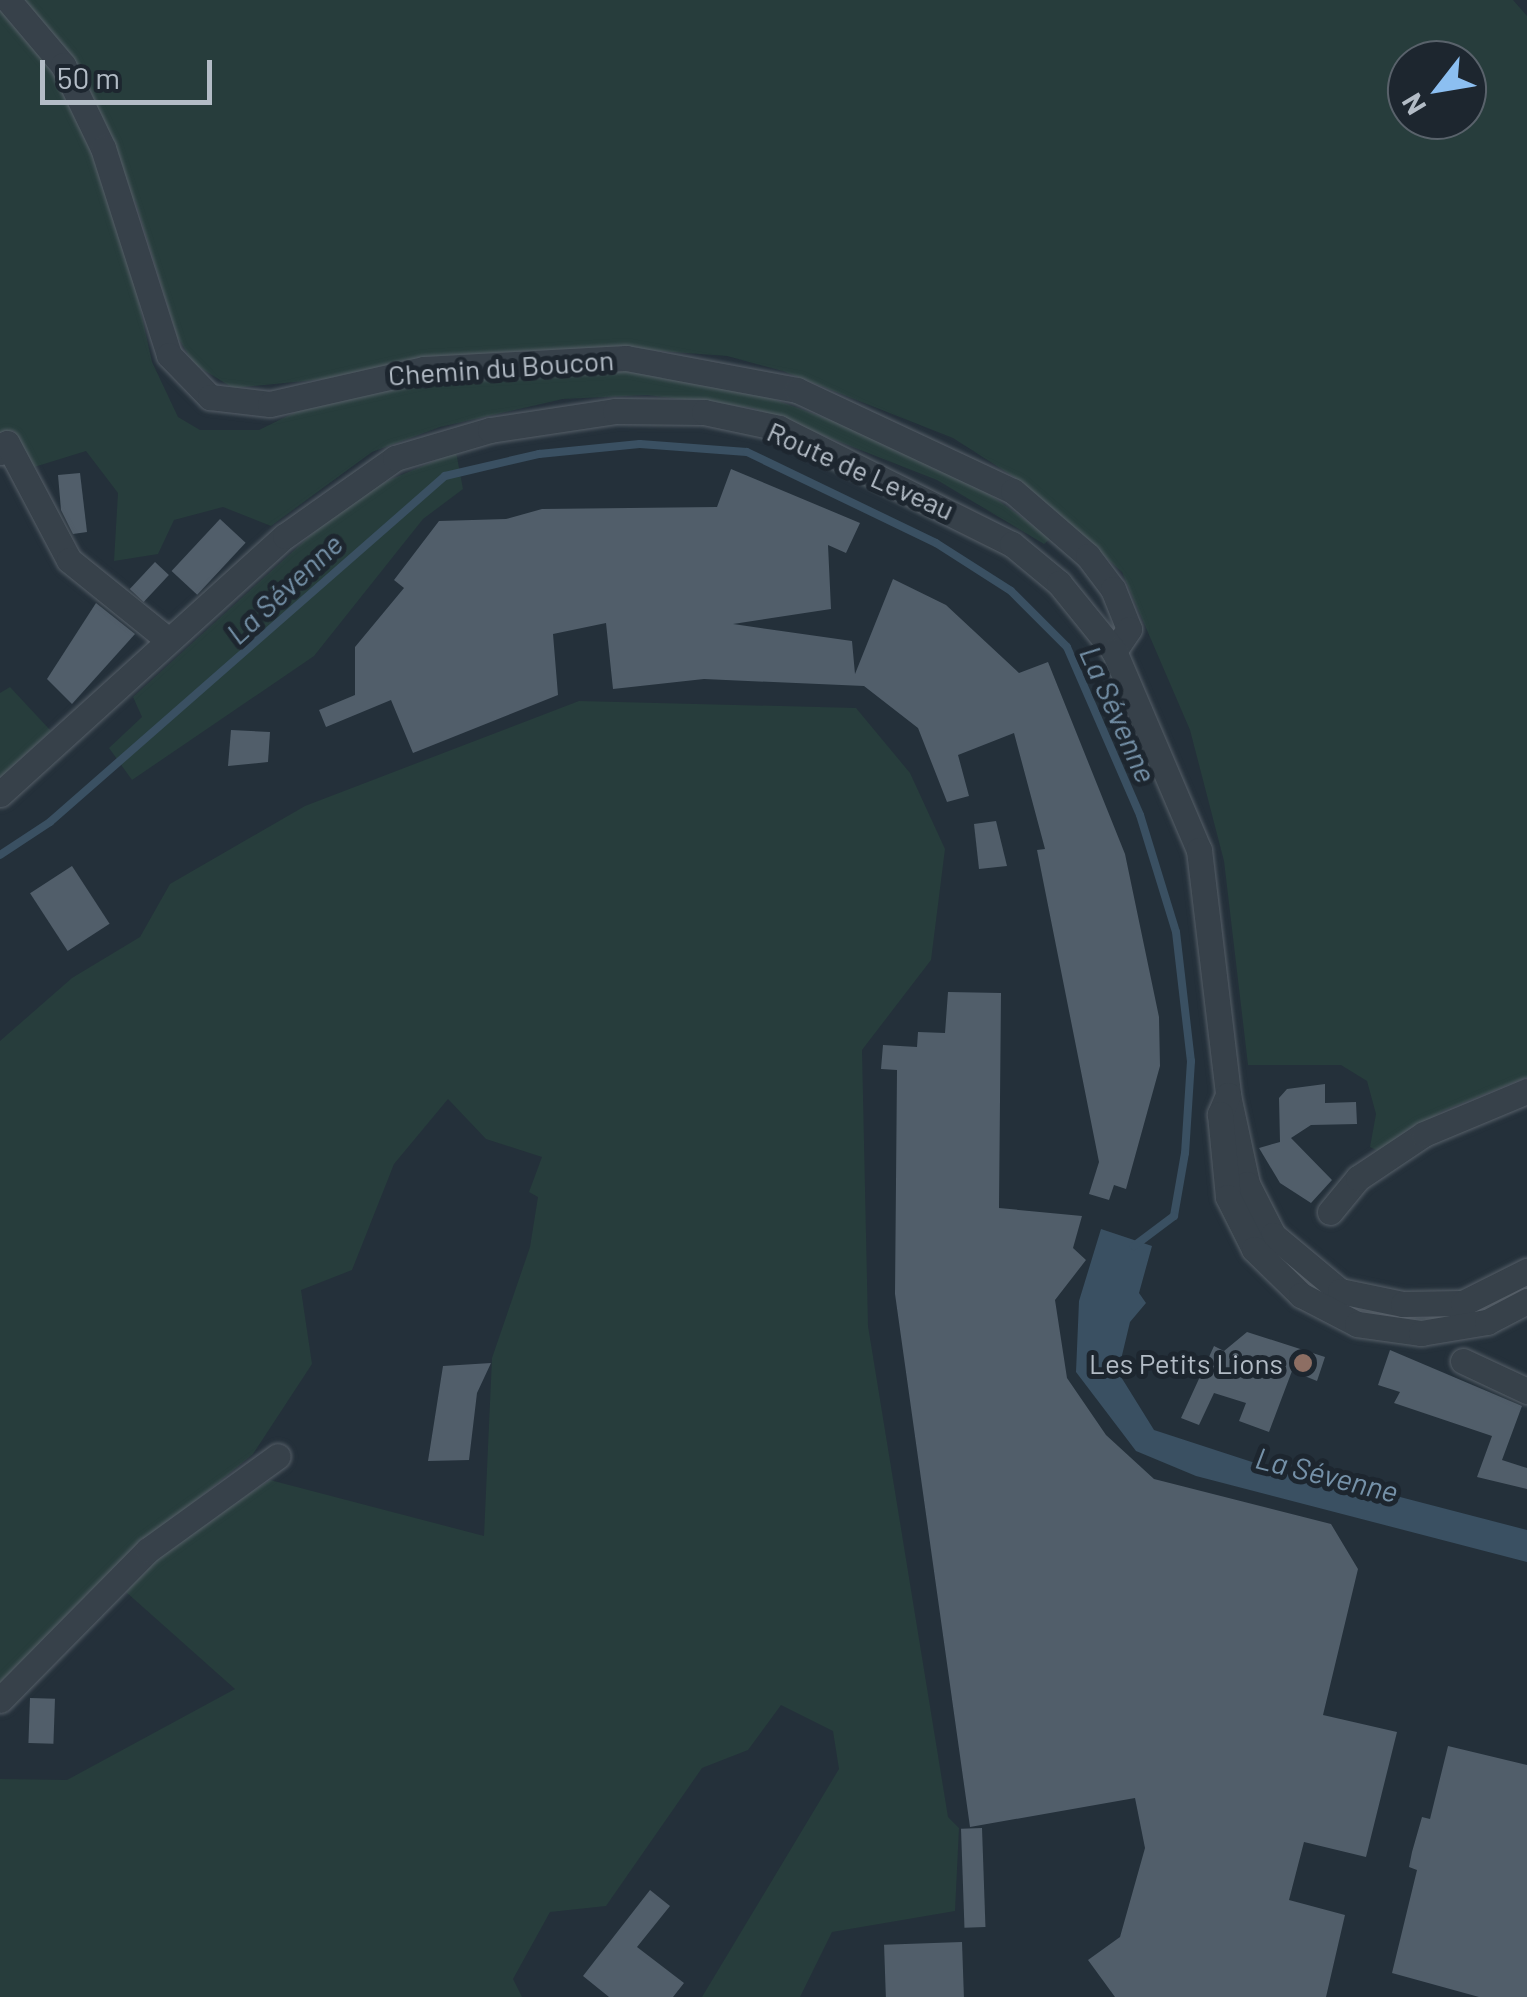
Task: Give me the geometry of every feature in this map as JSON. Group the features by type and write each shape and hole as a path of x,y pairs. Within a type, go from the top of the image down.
{"street":[{"name":"Chemin du Boucon","path":"8,0 63,65 103,148 168,355 210,396 270,404 424,369 626,358 716,368 797,390 1012,490 1088,556 1113,589 1129,629 1114,650"},
{"name":"Route de Leveau","path":"0,794 334,495 396,458 564,416 667,411 778,428 917,490 1036,562 1114,650 1199,850 1228,1086"},
{"path":"0,452 7,443 69,560 168,640"},
{"path":"1228,1086 1255,1207 1291,1255 1327,1284 1368,1299 1449,1304 1486,1295 1527,1271"},
{"path":"1228,1086 1220,1114 1228,1197 1254,1248 1301,1295 1357,1324 1421,1333 1487,1322 1527,1301"},
{"path":"1330,1212 1358,1178 1424,1134 1527,1091"},
{"path":"1463,1360 1527,1392"},
{"path":"0,1700 148,1550 278,1456"}],"green space":[{"path":"0,0 1513,0 1527,16 1527,1077 1442,1111 1384,1154 1370,1147 1376,1114 1367,1081 1341,1065 1248,1065 1224,861 1190,730 1122,572 1014,477 953,438 783,371 727,356 632,349 233,388 194,364 177,336 135,200 119,213 152,362 178,417 200,430 259,430 322,399 402,381 426,389 443,379 605,365 712,377 941,460 1051,538 1044,544 937,480 753,408 647,395 563,399 440,427 372,452 271,526 223,507 174,520 158,554 114,561 118,493 86,451 31,468 14,431 0,435"},
{"path":"456,452 463,489 423,519 314,656 132,780 109,748 142,717 133,697 356,494"},
{"path":"10,687 51,731 0,778 0,693"},
{"path":"579,701 856,708 910,773 945,849 931,960 862,1050 868,1326 948,1817 959,1828 955,1911 832,1932 800,1997 702,1997 839,1769 833,1731 781,1705 748,1750 702,1768 606,1906 550,1912 513,1979 522,1997 0,1997 0,1779 67,1780 235,1689 126,1592 159,1554 270,1480 484,1536 492,1358 530,1247 538,1197 529,1192 542,1157 486,1139 448,1099 394,1164 352,1270 301,1290 312,1364 253,1454 128,1556 0,1685 0,1041 72,978 140,937 170,884 305,806"}],"water":[{"path":"1101,1229 1152,1246 1139,1293 1146,1303 1130,1322 1118,1372 1154,1430 1326,1486 1377,1491 1527,1530 1527,1562 1196,1476 1136,1451 1076,1372 1079,1301"}],"building":[{"path":"731,469 860,523 846,553 828,545 831,609 733,624 852,641 855,674 893,579 946,605 1019,673 1048,662 1125,854 1159,1017 1160,1066 1126,1189 1114,1185 1109,1200 1089,1194 1099,1162 1037,850 1045,849 1014,733 958,755 969,796 947,802 918,728 864,686 704,679 613,689 606,623 553,634 558,695 413,753 391,700 326,727 319,710 355,695 355,647 404,588 394,580 439,521 506,519 542,509 717,507"},
{"path":"80,473 87,532 73,534 61,510 58,475"},
{"path":"220,519 246,543 197,595 172,571"},
{"path":"155,562 169,575 144,602 130,589"},
{"path":"96,603 135,634 72,704 47,679"},
{"path":"231,730 270,732 268,762 228,766"},
{"path":"996,821 1007,866 979,869 974,824"},
{"path":"72,866 110,924 68,951 30,893"},
{"path":"948,992 1001,993 999,1208 1082,1216 1073,1248 1086,1260 1055,1300 1067,1378 1106,1435 1154,1479 1331,1524 1358,1569 1323,1715 1397,1732 1366,1857 1304,1842 1289,1900 1345,1915 1326,1997 1115,1997 1088,1960 1120,1937 1145,1848 1135,1798 970,1827 895,1294 897,1070 881,1069 883,1045 917,1047 918,1032 945,1033"},
{"path":"1325,1084 1325,1103 1356,1102 1357,1124 1311,1125 1291,1138 1332,1180 1311,1203 1280,1183 1259,1148 1280,1142 1279,1098 1287,1089"},
{"path":"1247,1332 1325,1357 1317,1381 1292,1371 1269,1432 1239,1421 1246,1403 1214,1393 1199,1425 1181,1418 1214,1346 1224,1351"},
{"path":"1390,1350 1522,1406 1502,1460 1527,1468 1527,1489 1477,1477 1492,1436 1394,1403 1400,1392 1378,1385"},
{"path":"491,1363 477,1393 469,1460 428,1461 443,1366"},
{"path":"30,1698 55,1699 53,1744 28,1743"},
{"path":"1448,1746 1527,1765 1527,1997 1479,1997 1392,1973 1417,1870 1409,1867 1412,1852 1422,1817 1430,1819"},
{"path":"982,1828 985,1927 964,1928 961,1829"},
{"path":"650,1890 670,1906 637,1947 684,1983 673,1997 609,1997 583,1976"},
{"path":"962,1942 964,1997 886,1997 884,1945"}],"waterway":[{"name":"La Sévenne","path":"0,855 50,822 445,476 539,454 640,444 747,452 936,543 1011,591 1067,647 1140,815 1176,932 1191,1061 1185,1153 1174,1216 1134,1246"}],"place":[{"name":"Les Petits Lions","path":"1303,1363"}]}
